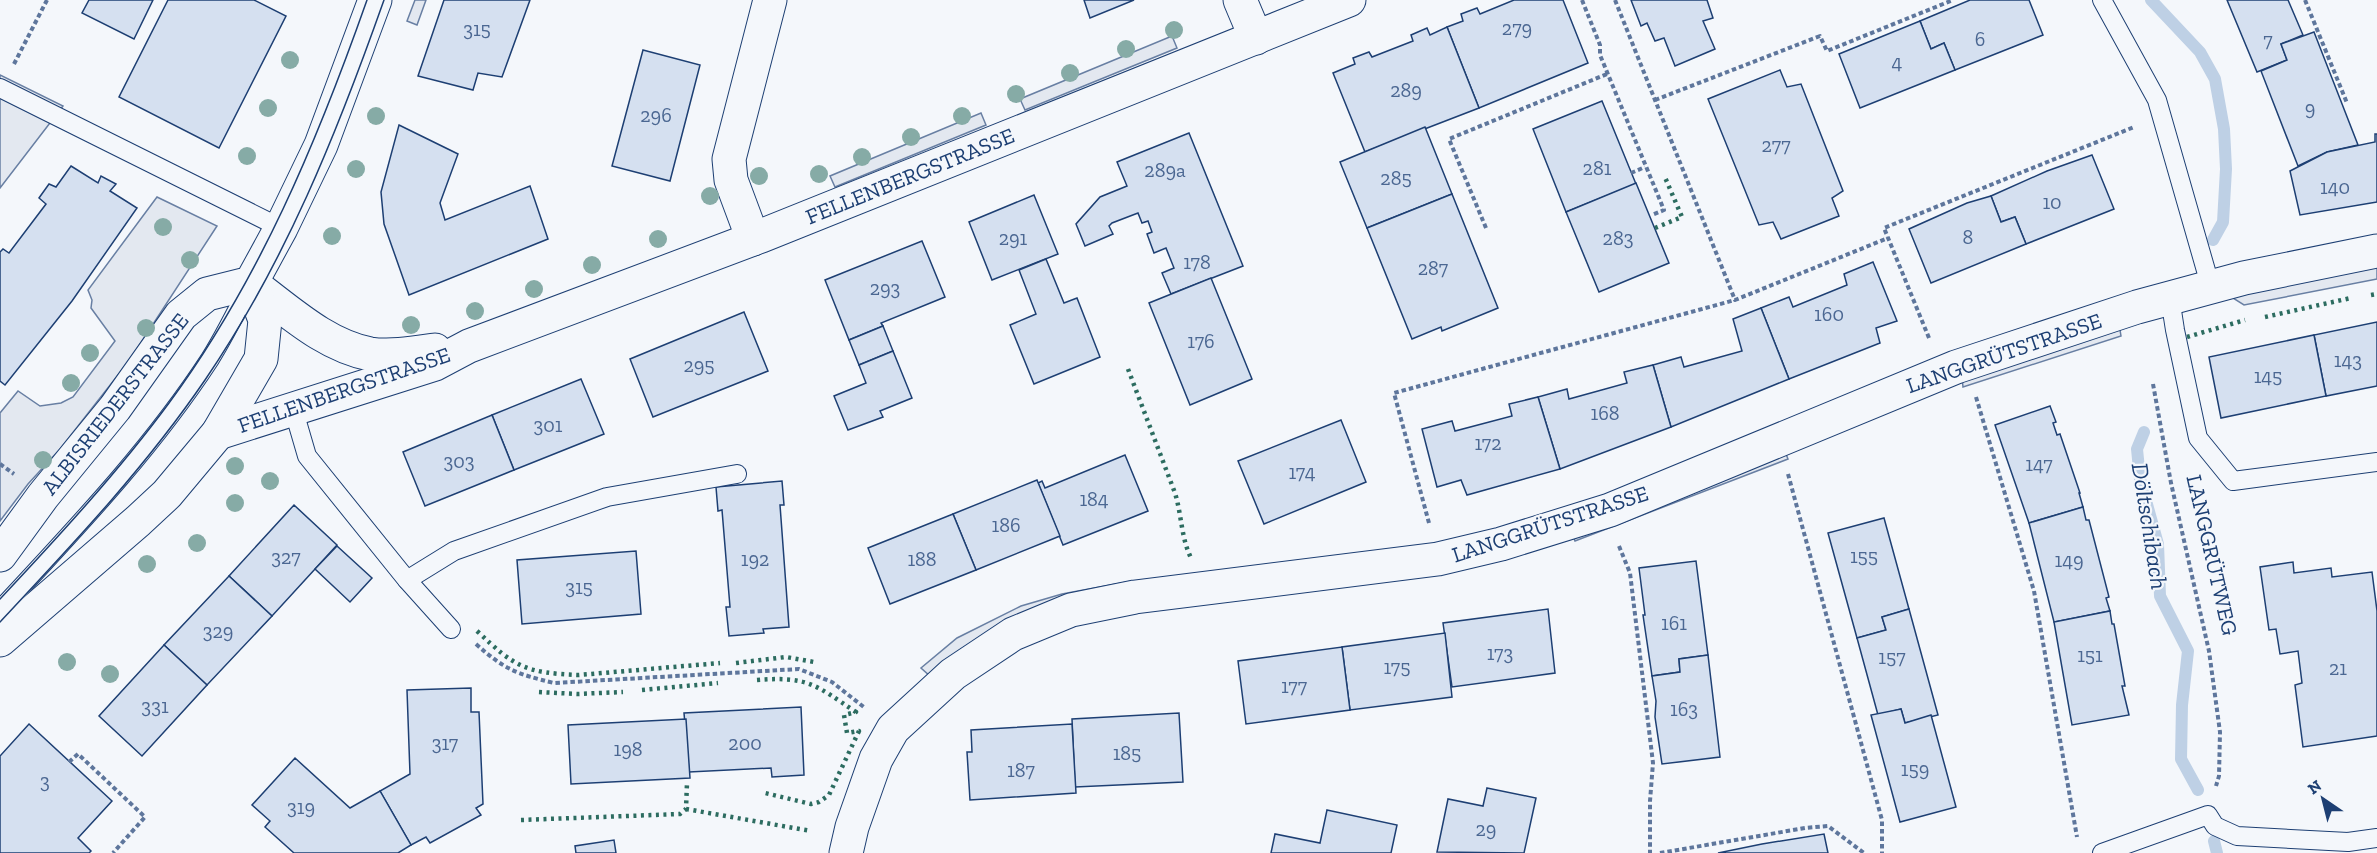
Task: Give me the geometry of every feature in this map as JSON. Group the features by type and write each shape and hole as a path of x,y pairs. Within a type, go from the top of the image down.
{"street":[{"path":"0,640 153,508 194,464 218,433 261,359 265,320 251,283 281,228 321,145 375,0"},
{"path":"753,239 731,180 729,159 770,0"},
{"path":"1240,0 1256,38"},
{"name":"FELLENBERGSTRASSE","path":"218,433 435,364 470,346 753,239 1349,0"},
{"name":"LANGGRÜTSTRASSE","path":"846,853 852,827 876,759 893,729 953,674 1013,634 1071,610 1135,597 1438,559 1501,544 1610,510 1956,367 2136,307 2244,278 2377,250"},
{"name":"FELLENBERGSTRASSE","path":"251,283 320,333 339,344 371,354 406,354 470,346"},
{"name":"ALBISRIEDERSTRASSE","path":"0,555 43,496 115,408 181,315 207,294 251,283"}],"lane":[{"path":"2102,0 2157,100 2211,288"},
{"path":"1,88 281,228"},
{"path":"0,610 130,466 176,408 214,352 251,283"},
{"path":"2170,298 2198,438 2233,481 2377,462"},
{"path":"293,408 307,456 407,580 451,629"},
{"path":"407,580 454,552 607,496 737,474"},
{"path":"2102,853 2208,815 2215,826 2237,836 2348,842 2377,838"}],"path":[{"path":"1,88 47,0"},
{"path":"1582,0 1600,45 1599,55 1664,210 1652,215"},
{"path":"1615,0 1735,300"},
{"path":"1655,100 1820,36 1827,51 1953,0"},
{"path":"2305,0 2347,103"},
{"path":"1486,228 1449,139 1607,74"},
{"path":"1933,347 1884,228 2161,116"},
{"path":"1631,173 1645,167"},
{"path":"1430,526 1394,393 1735,300 1888,238"},
{"name":"LANGGRÜTWEG","path":"2153,383 2171,483 2209,651 2220,732 2219,776 2208,815"},
{"path":"1975,394 2034,591 2078,842"},
{"path":"0,464 20,478"},
{"path":"1786,468 1882,820 1882,853"},
{"path":"1614,536 1630,573 1653,763 1650,853"},
{"path":"451,629 470,639 499,665 525,676 554,683 799,669 832,682 866,709"},
{"path":"69,762 78,754 145,817 113,853"},
{"path":"1660,853 1804,828 1828,826 1864,853"}],"shaded area":[{"path":"415,0 426,0 417,25 407,21"},
{"path":"1172,36 1177,48 1025,110 1020,99"},
{"path":"0,75 63,106 0,188"},
{"path":"981,113 986,125 835,187 830,176"},
{"path":"157,197 217,226 129,361 0,521 0,413 18,391 40,406 61,403 73,397 115,341 91,308 92,300 88,290"},
{"path":"2377,267 2377,279 2244,305 2228,295"},
{"path":"2119,324 2121,336 1963,387 1962,377"},
{"path":"1784,449 1788,459 1575,541 1571,531"},
{"path":"1132,581 930,676 921,668 957,638 1021,606 1062,594"}],"building":[{"path":"89,0 153,0 134,39 82,13"},
{"path":"168,0 254,0 286,16 219,148 119,97"},
{"path":"444,0 530,0 502,77 478,73 473,90 418,76"},
{"path":"1084,0 1134,0 1090,18"},
{"path":"1514,0 1563,0 1588,63 1479,108 1447,27 1463,21 1461,14 1477,8 1480,14"},
{"path":"1631,0 1707,0 1713,18 1703,21 1715,49 1675,66 1664,38 1655,41 1647,23 1641,26"},
{"path":"1970,0 2029,0 2043,35 1955,70 1944,43 1931,49 1920,21"},
{"path":"2227,0 2288,0 2303,35 2281,44 2287,60 2257,72"},
{"path":"1920,21 1931,49 1944,43 1955,70 1860,108 1839,54"},
{"path":"1447,27 1479,108 1365,152 1333,73 1355,64 1353,58 1369,52 1372,57 1413,41 1411,35 1427,28 1430,35"},
{"path":"2314,32 2358,145 2327,152 2298,166 2261,71 2287,60 2281,44"},
{"path":"643,50 700,65 670,181 612,166"},
{"path":"1780,70 1787,87 1801,84 1843,191 1832,198 1839,216 1781,239 1773,222 1759,225 1708,99"},
{"path":"1602,101 1636,184 1566,212 1533,129"},
{"path":"399,125 458,154 440,203 445,220 530,186 548,239 409,295 384,224 381,192"},
{"path":"1425,127 1452,194 1367,228 1340,162"},
{"path":"1189,133 1243,266 1171,294 1162,273 1174,268 1166,248 1154,253 1147,234 1152,232 1148,221 1142,223 1138,213 1112,223 1109,226 1113,234 1085,246 1076,224 1100,197 1127,186 1117,162"},
{"path":"2375,134 2377,134 2377,202 2300,215 2290,171 2327,152 2375,142"},
{"path":"2092,155 2114,209 2026,244 2015,217 2001,222 1991,196 2047,171"},
{"path":"71,166 98,183 101,176 116,184 110,191 137,208 72,301 5,385 0,381 0,252 3,249 9,253 46,204 39,198 49,184 56,187"},
{"path":"1636,183 1669,263 1599,292 1566,212"},
{"path":"1452,194 1498,308 1442,331 1441,327 1412,339 1367,228"},
{"path":"1034,195 1058,254 992,280 969,222"},
{"path":"1991,196 2001,222 2015,217 2026,244 1931,283 1909,229 1967,203"},
{"path":"922,241 945,297 881,323 883,326 849,340 825,280"},
{"path":"1046,259 1064,303 1077,298 1100,357 1034,384 1010,325 1036,314 1019,270"},
{"path":"1873,262 1897,321 1876,328 1880,343 1789,379 1761,308 1789,297 1793,307 1847,285 1844,274"},
{"path":"1211,278 1252,379 1190,405 1149,303"},
{"path":"1761,308 1789,379 1671,427 1653,365 1681,357 1684,367 1742,351 1733,319"},
{"path":"744,312 768,371 653,417 630,359"},
{"path":"2377,322 2377,386 2326,396 2314,335"},
{"path":"883,326 893,351 859,365 849,340"},
{"path":"2314,335 2326,396 2221,418 2209,357"},
{"path":"893,351 912,398 880,411 883,417 848,430 834,396 866,383 859,365"},
{"path":"1653,365 1671,427 1560,469 1538,397 1567,389 1569,399 1627,383 1624,372"},
{"path":"581,379 604,434 514,470 492,415"},
{"path":"1538,397 1560,469 1467,495 1461,480 1437,487 1422,429 1452,421 1455,431 1512,416 1509,404"},
{"path":"2050,406 2056,422 2053,423 2057,435 2060,434 2083,507 2029,523 1995,425"},
{"path":"492,415 514,470 425,506 403,452"},
{"path":"1341,420 1366,482 1264,524 1238,461"},
{"path":"1125,455 1148,511 1063,545 1038,483 1042,481 1045,488"},
{"path":"1037,480 1060,536 976,570 953,514"},
{"path":"782,481 784,505 780,505 789,627 763,629 764,633 729,636 726,607 730,607 722,510 718,511 716,487"},
{"path":"294,505 337,545 272,616 229,576"},
{"path":"2083,507 2086,520 2089,520 2109,597 2106,598 2110,611 2054,622 2029,523"},
{"path":"953,514 976,570 890,604 868,548"},
{"path":"1884,518 1909,609 1882,617 1886,630 1857,638 1828,533"},
{"path":"337,546 372,578 350,602 315,569"},
{"path":"636,551 641,614 522,624 517,560"},
{"path":"1696,561 1708,655 1679,659 1680,672 1652,676 1639,568"},
{"path":"2293,562 2294,573 2331,568 2332,577 2372,572 2377,611 2377,736 2303,747 2295,685 2302,683 2298,651 2280,654 2276,629 2269,630 2260,567"},
{"path":"229,576 272,616 207,685 164,645"},
{"path":"1548,609 1555,673 1452,687 1443,623"},
{"path":"1909,609 1938,715 1905,723 1901,709 1878,715 1857,638 1886,630 1882,617"},
{"path":"2110,611 2129,715 2072,725 2054,622"},
{"path":"1445,633 1452,697 1350,710 1342,647"},
{"path":"164,645 207,685 142,756 99,716"},
{"path":"1342,647 1350,710 1246,724 1238,661"},
{"path":"1708,655 1720,757 1662,764 1652,676 1680,672 1679,659"},
{"path":"471,688 471,712 479,712 483,804 476,808 481,815 430,843 426,837 411,845 380,791 410,774 407,690"},
{"path":"801,707 804,775 772,777 771,768 689,772 684,713"},
{"path":"1901,709 1905,723 1931,715 1956,807 1900,822 1871,715"},
{"path":"1179,713 1183,782 1075,787 1072,719"},
{"path":"686,719 690,778 571,784 568,725"},
{"path":"29,724 112,801 78,838 91,851 89,853 0,853 0,756"},
{"path":"1072,724 1076,793 970,800 967,752 972,752 971,730"},
{"path":"295,758 350,808 380,791 411,845 398,853 294,853 265,827 270,821 252,805"},
{"path":"1487,788 1536,798 1524,853 1437,852 1448,799 1483,806"},
{"path":"1327,810 1397,825 1391,853 1271,853 1275,834 1320,843"},
{"path":"1824,834 1828,853 1718,853 1762,844"},
{"path":"614,840 616,853 576,853 575,846"}],"waterway":[{"name":"Döltschibach","path":"2151,0 2200,52 2215,79 2224,129 2226,169 2223,222 2213,240"},
{"name":"Döltschibach","path":"2144,432 2137,449 2140,479 2158,544 2160,596 2188,651 2182,705 2181,759 2198,790"},
{"name":"Döltschibach","path":"2214,841 2217,853"}],"tram line":[{"path":"0,599 88,503 150,429 231,309 283,209 306,158 367,0"},
{"path":"0,622 133,475 182,413 234,336 307,196 328,148 384,0"}],"hedge":[{"path":"1655,228 1682,217 1664,175"},
{"path":"2371,295 2377,294"},
{"path":"2265,317 2351,298"},
{"path":"2187,337 2245,320"},
{"path":"1128,369 1175,493 1186,544 1192,560"},
{"path":"477,631 501,653 522,666 561,674 579,675 720,663"},
{"path":"736,663 786,657 814,662"},
{"path":"757,680 789,680 811,684 856,712 844,715 847,733 859,731 829,795 819,802 811,804 765,793"},
{"path":"642,690 718,683"},
{"path":"539,692 577,694 623,692"},
{"path":"521,820 680,814 686,809 687,783"},
{"path":"686,809 811,831"}]}
